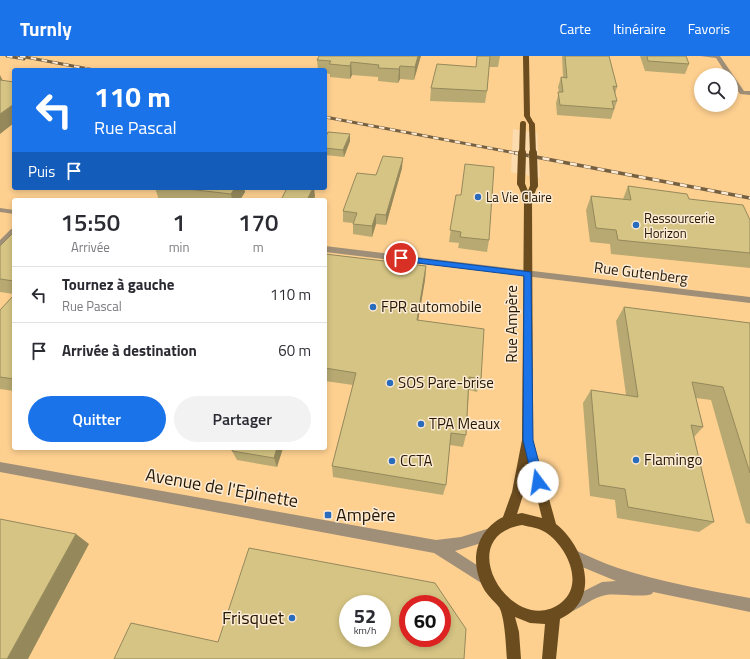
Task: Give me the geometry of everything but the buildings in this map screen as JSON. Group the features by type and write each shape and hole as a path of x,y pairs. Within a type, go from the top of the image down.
{"main road":[{"path":"526,56 527,116 523,124 521,183 528,200"},
{"name":"Rue Ampère","path":"508,521 518,492 528,440 528,200 534,186 532,125 527,116"},
{"name":"Rue Ampère","path":"528,440 551,528"},
{"path":"522,519 536,521 551,528 561,536 575,557 579,570 579,584 575,596 567,607 553,616 537,617 520,613 505,604 494,594 486,579 483,569 482,556 484,544 490,534 498,526 508,521 522,519"},
{"path":"505,604 512,632 514,659"},
{"path":"549,659 553,616"}],"street":[{"path":"703,56 718,57 725,68"},
{"path":"738,87 742,93 750,93"},
{"path":"0,210 12,212"},
{"path":"0,245 12,233"},
{"name":"Rue Gutenberg","path":"327,249 750,300"},
{"name":"Avenue de l'Epinette","path":"0,467 436,547 470,566 486,579"},
{"name":"Avenue de l'Epinette","path":"436,547 461,543 490,534"},
{"path":"575,557 602,570 670,590 750,605"},
{"path":"567,607 602,589 622,587 670,590"}],"shaded area":[{"path":"0,56 750,56 750,659 0,659","holes":["513,129 537,133 540,178 511,172"]}],"railway":[{"path":"7,56 24,59"},
{"path":"20,56 83,68"},
{"path":"327,117 521,154"},
{"path":"515,153 750,198"}],"place":[{"name":"La Vie Claire","path":"478,197"},
{"name":"Ressourcerie Horizon","path":"636,225"},
{"name":"FPR automobile","path":"373,307"},
{"name":"SOS Pare-brise","path":"390,383"},
{"name":"TPA Meaux","path":"421,424"},
{"name":"Flamingo","path":"636,460"},
{"name":"CCTA","path":"392,461"},
{"name":"Ampère","path":"328,515"},
{"name":"Frisquet","path":"292,618"}],"route":[{"path":"401,258 528,274 528,440 538,482"}]}
